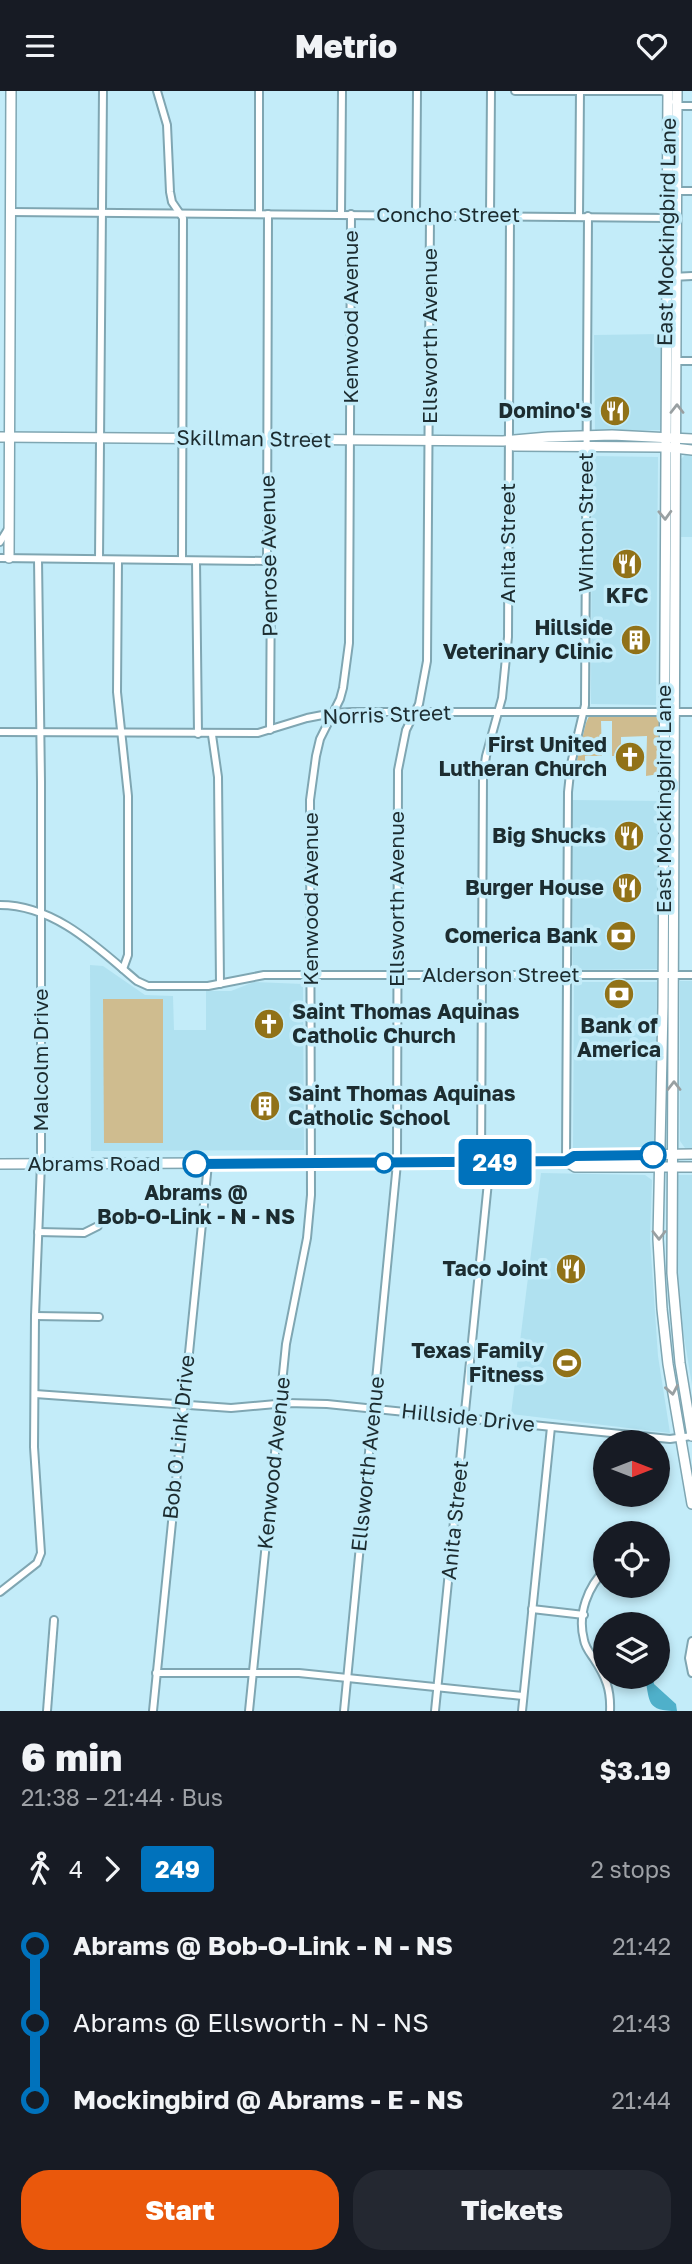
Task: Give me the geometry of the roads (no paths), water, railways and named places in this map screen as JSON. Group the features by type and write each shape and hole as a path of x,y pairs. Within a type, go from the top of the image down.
{"main road":[{"path":"5,558 9,528 5,437 11,91"},
{"name":"East Mockingbird Lane","path":"668,91 672,277 677,361 677,448 670,545"},
{"name":"East Mockingbird Lane","path":"672,191 677,91"},
{"name":"East Mockingbird Lane","path":"672,277 665,361 664,437 670,545 668,974 674,1051 672,1292 692,1436"},
{"path":"665,361 677,361"},
{"name":"Skillman Street","path":"5,437 430,441 509,441 548,436 692,439"},
{"name":"Skillman Street","path":"509,441 514,446 665,447 692,450"},
{"name":"East Mockingbird Lane","path":"668,974 663,1007 660,1155 662,1309 668,1364 692,1504"},
{"path":"663,1007 669,1043 674,1051"},
{"name":"Abrams Road","path":"0,1164 566,1161 574,1156 692,1154"},
{"name":"Abrams Road","path":"566,1161 575,1167 692,1167"}],"street":[{"path":"99,559 103,91"},
{"path":"157,91 167,125 172,202 183,218 182,560"},
{"path":"259,91 259,214"},
{"name":"Kenwood Avenue","path":"341,214 342,91"},
{"path":"416,214 417,91"},
{"path":"490,215 491,91"},
{"path":"515,91 668,91 677,106 692,106"},
{"path":"579,216 580,91"},
{"path":"672,191 692,191"},
{"name":"Concho Street","path":"10,212 672,218"},
{"name":"Penrose Avenue","path":"268,213 267,561 271,568 270,730"},
{"name":"Kenwood Avenue","path":"248,1711 290,1317 307,1238 312,1195 310,800 316,756 323,731 343,688 349,643 351,214"},
{"name":"Ellsworth Avenue","path":"344,1711 397,1163 398,769 406,730 419,704 427,661 430,215"},
{"name":"Anita Street","path":"435,1711 465,1418 485,1162 481,975 483,776 499,712 508,637 510,215"},
{"name":"Winton Street","path":"566,1161 568,792 571,764 585,711 588,216"},
{"path":"672,277 692,277"},
{"path":"677,361 692,361"},
{"path":"0,542 9,528"},
{"path":"5,558 267,561"},
{"name":"Malcolm Drive","path":"0,1592 39,1560 41,1553 34,1447 35,1316 41,1163 42,913 38,559"},
{"path":"118,560 117,692 128,796 128,955 123,969"},
{"path":"196,561 198,734"},
{"name":"Norris Street","path":"0,732 212,735 258,733 333,713 692,712"},
{"path":"309,718 319,722 323,731"},
{"path":"212,735 218,777 220,984"},
{"name":"Alderson Street","path":"0,905 27,908 71,928 137,981 148,986 220,984 249,976 692,975"},
{"name":"Bob O Link Drive","path":"153,1711 208,1164"},
{"path":"38,1232 84,1233 98,1226"},
{"path":"35,1316 99,1317"},
{"name":"Hillside Drive","path":"35,1394 231,1408 307,1403 551,1427 680,1438 692,1436"},
{"path":"522,1711 551,1427"},
{"path":"593,1585 589,1590 584,1615 584,1640 607,1680 610,1711"},
{"path":"531,1609 584,1615"},
{"path":"47,1711 54,1620"},
{"path":"692,1641 692,1672"},
{"path":"156,1673 194,1675 252,1672 347,1678 523,1696"}],"water":[{"path":"647,1689 660,1689 676,1704 677,1711 655,1707"}],"place":[{"name":"Domino's","path":"615,411"},
{"name":"KFC","path":"627,564"},
{"name":"Hillside Veterinary Clinic","path":"636,640"},
{"name":"First United Lutheran Church","path":"630,757"},
{"name":"Big Shucks","path":"629,836"},
{"name":"Burger House","path":"627,888"},
{"name":"Comerica Bank","path":"621,936"},
{"name":"Bank of America","path":"619,994"},
{"name":"Saint Thomas Aquinas Catholic Church","path":"269,1024"},
{"name":"Saint Thomas Aquinas Catholic School","path":"265,1106"},
{"name":"Abrams @ Bob-O-Link - N - NS","path":"196,1164"},
{"name":"Taco Joint","path":"571,1269"},
{"name":"Texas Family Fitness","path":"567,1363"}]}
